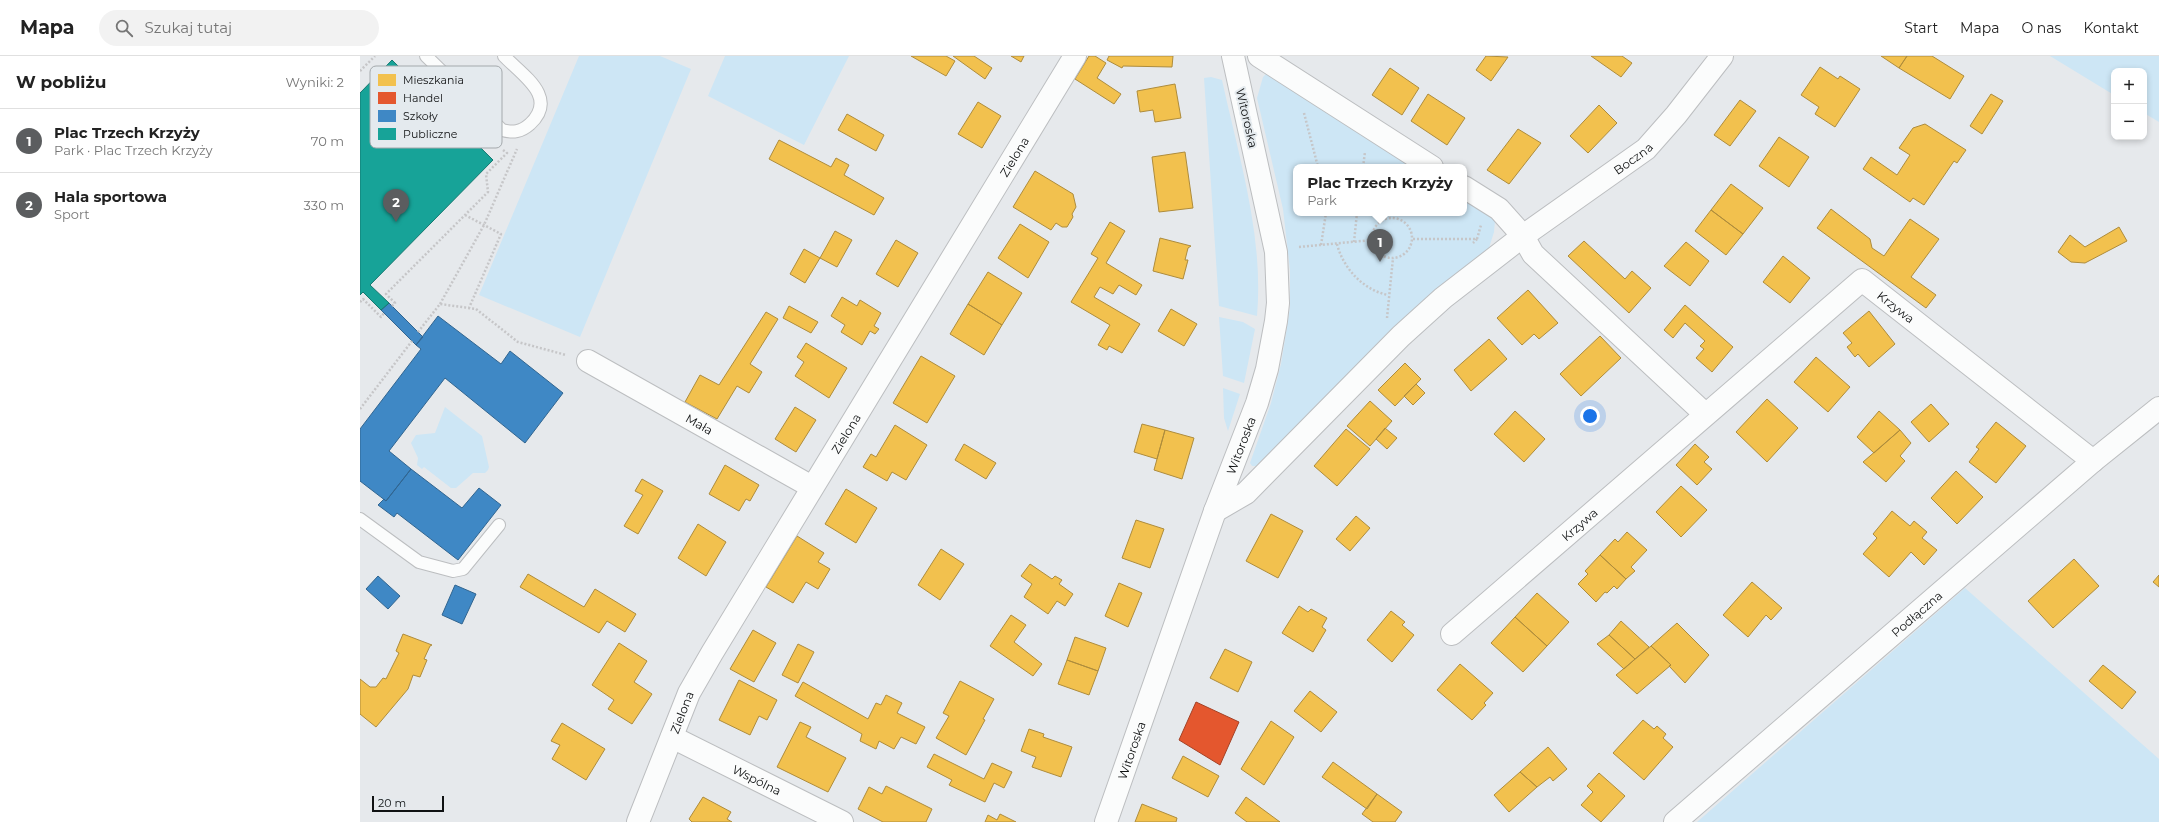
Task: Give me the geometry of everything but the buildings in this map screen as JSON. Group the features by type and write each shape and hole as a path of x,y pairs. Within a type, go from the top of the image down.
{"street":[{"name":"Zielona","path":"638,822 689,693 812,487 1075,56"},
{"name":"Witoroska","path":"1106,822 1216,511 1257,403 1267,369 1278,303 1276,252 1236,56"},
{"path":"1259,56 1427,164"},
{"name":"Boczna","path":"1216,511 1246,493 1396,341 1443,298 1522,236 1646,149 1676,115 1722,56"},
{"path":"1467,189 1493,206 1522,236 1533,254 1705,414"},
{"name":"Krzywa","path":"1452,634 1862,280 2093,461"},
{"name":"Mała","path":"588,361 812,487"},
{"name":"Podłączna","path":"1675,822 2093,461 2159,408"},
{"name":"Wspólna","path":"672,737 842,822"}],"lane":[{"path":"426,56 436,66"},
{"path":"502,130 518,132 536,117 541,109 542,100 539,92 505,57"},
{"path":"360,519 419,562 453,571 463,569 499,525"}],"path":[{"path":"360,71 375,56"},
{"path":"1302,107 1317,164"},
{"path":"418,332 440,304 484,225 519,144 518,132"},
{"path":"392,306 395,303 386,294 488,192 486,174 507,153 501,148"},
{"path":"1492,259 1477,239 1482,223 1493,206"},
{"path":"465,215 501,234 469,308"},
{"path":"1321,245 1326,216"},
{"path":"1354,242 1358,216"},
{"path":"1388,218 1402,220 1408,225 1412,232 1411,245 1404,255 1392,258 1378,253 1372,240 1376,226 1388,218"},
{"path":"1293,247 1372,240"},
{"path":"1337,244 1346,265 1362,283 1373,290 1388,295"},
{"path":"1392,258 1386,329 1396,341"},
{"path":"360,302 363,299 381,316 384,313"},
{"path":"440,304 476,309 518,342 588,361"},
{"path":"360,409 412,341"}],"shaded area":[{"path":"579,56 660,56 691,69 580,337 479,295"},
{"path":"725,56 849,56 804,145 708,96"},
{"path":"2050,56 2159,56 2159,122 2147,115 2147,68 2111,68 2111,93"},
{"path":"1266,74 1270,74 1411,164 1293,164 1293,216 1467,216 1467,200 1492,216 1495,221 1494,232 1489,248 1390,333 1256,466 1252,466 1250,463 1271,403 1281,364 1290,308 1290,270 1283,209 1257,98 1263,77"},
{"path":"1211,77 1222,80 1248,197 1257,256 1257,316 1219,306 1204,78"},
{"path":"1219,317 1243,322 1255,329 1244,383 1223,376"},
{"path":"1223,388 1240,394 1228,431 1224,418"},
{"path":"445,407 482,436 489,467 485,473 473,473 456,488 451,488 424,467 422,469 417,465 418,458 411,443 416,435 435,433"},
{"path":"1965,588 2159,759 2159,822 1697,822"}],"place":[{"name":"Hala sportowa","path":"396,222"},
{"name":"Plac Trzech Krzyży","path":"1380,262"}]}
